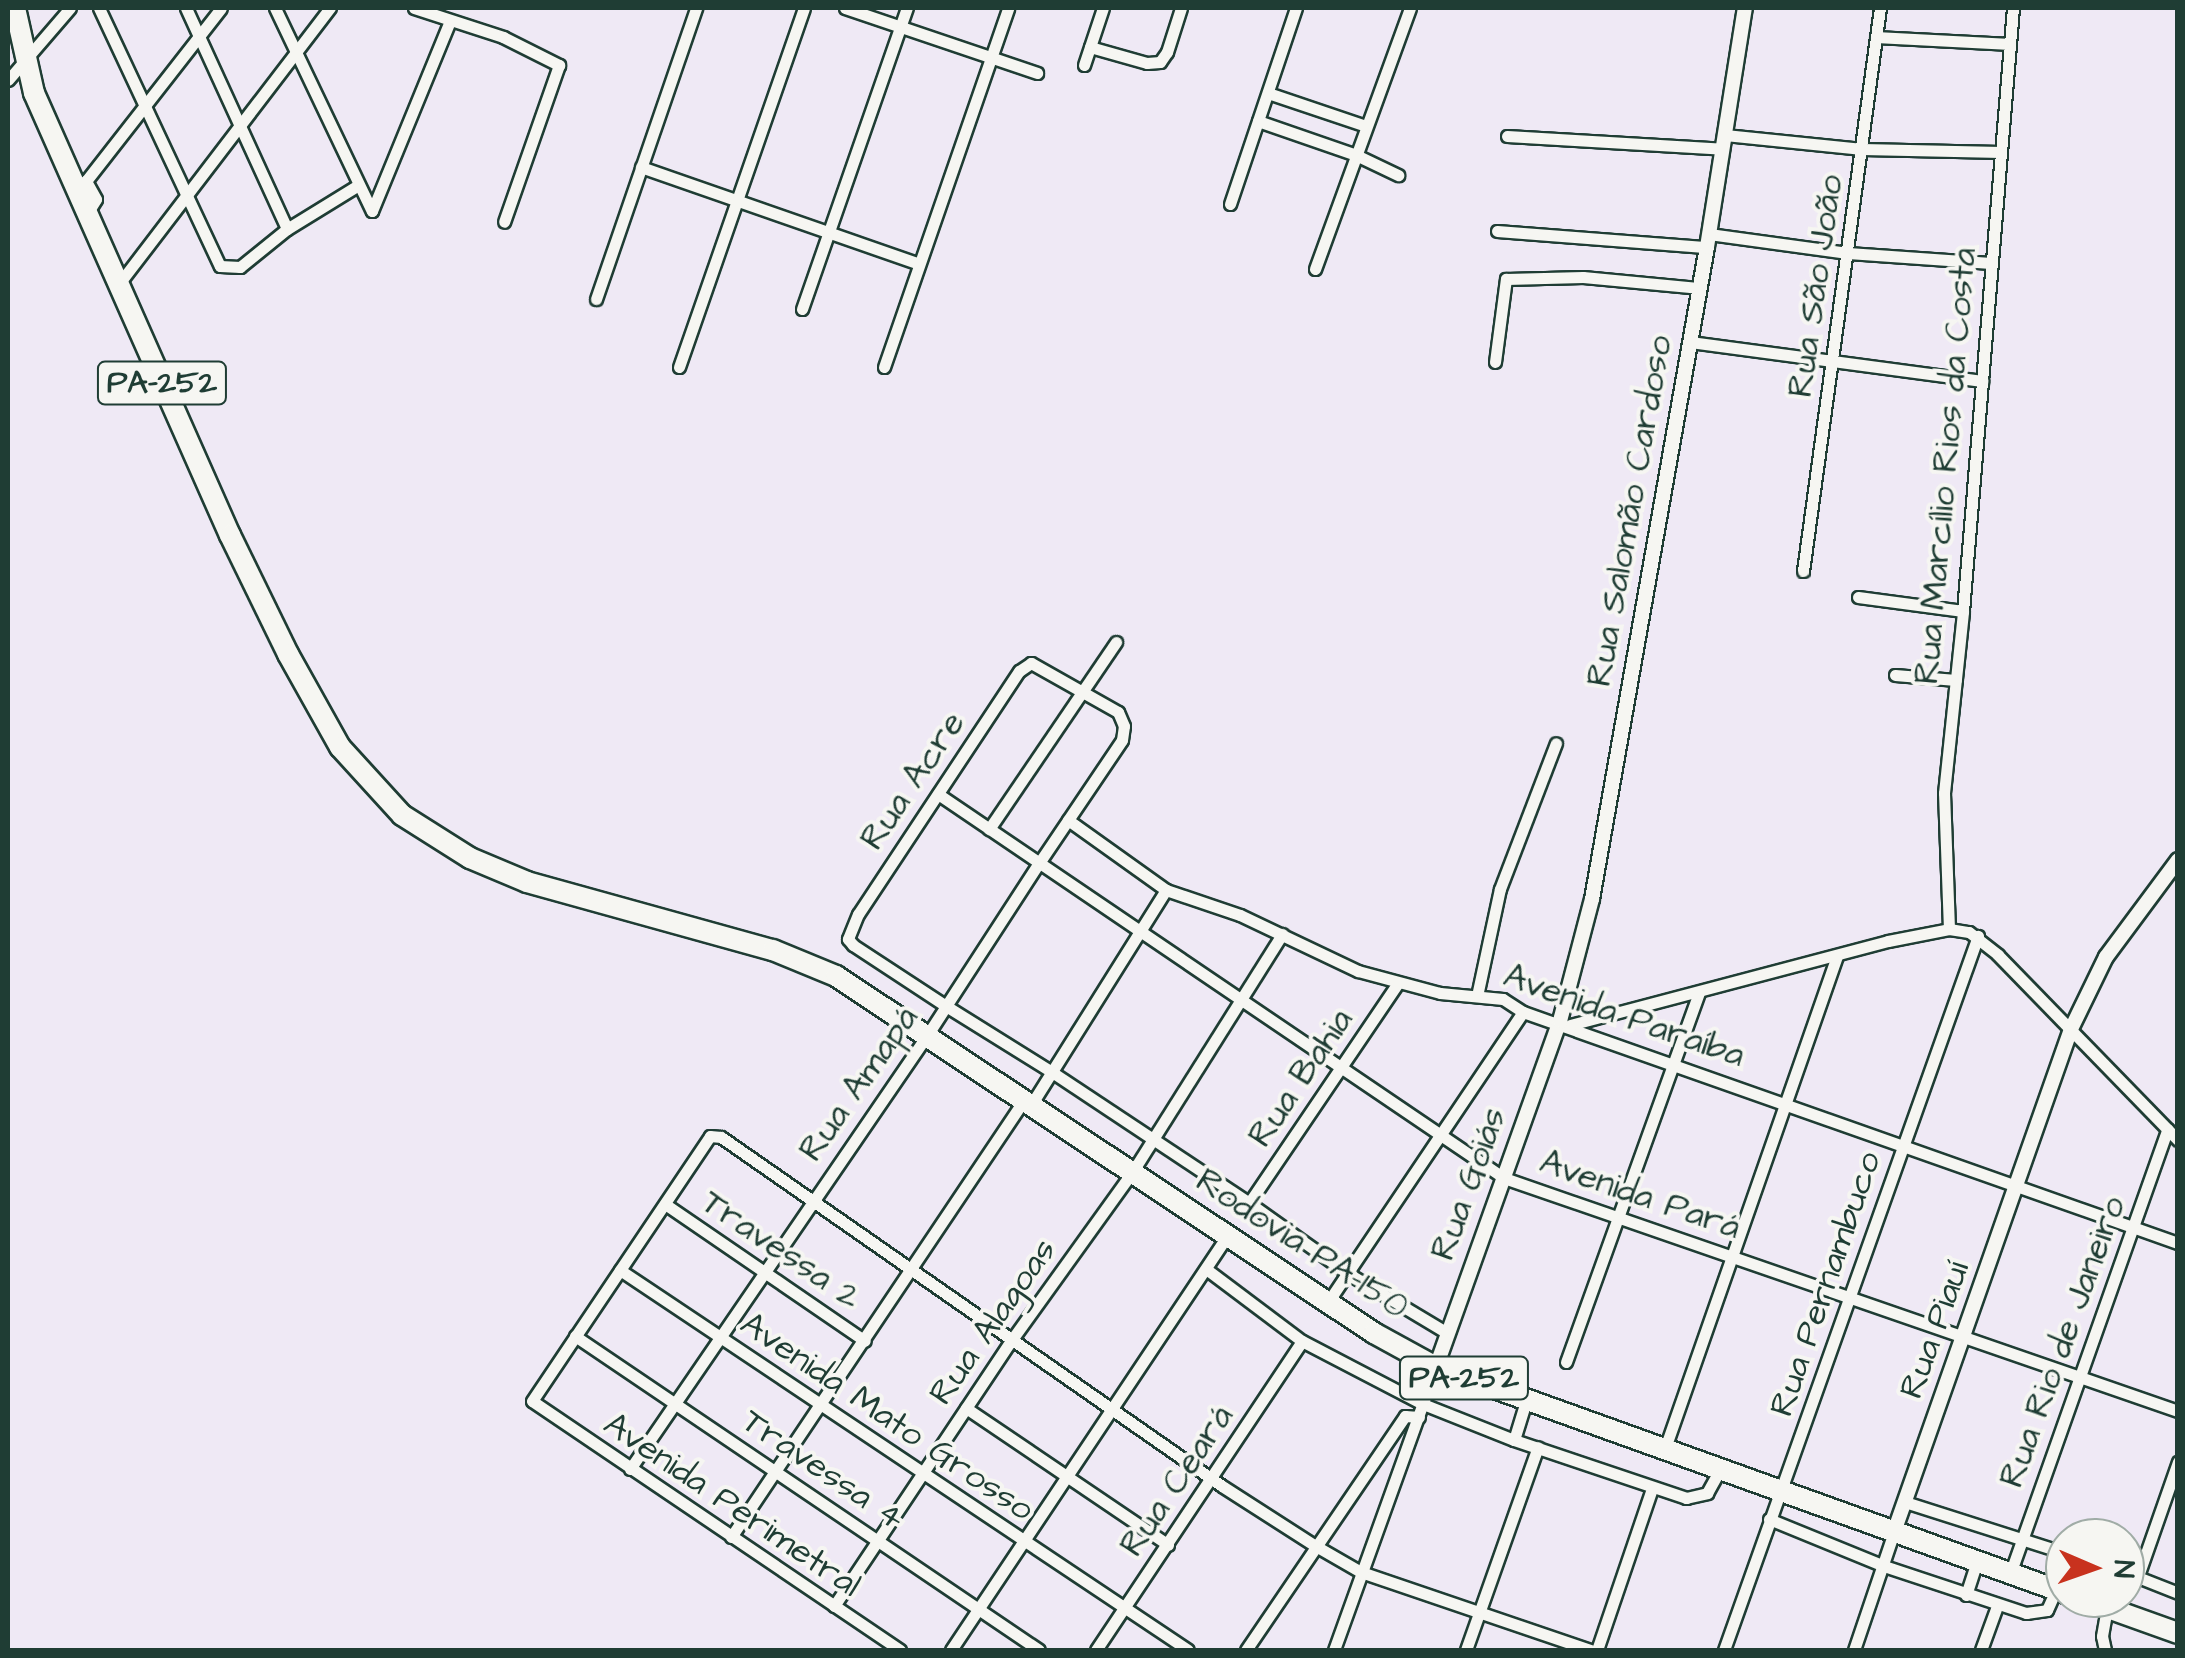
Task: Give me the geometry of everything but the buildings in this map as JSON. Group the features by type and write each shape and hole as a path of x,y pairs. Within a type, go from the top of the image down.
{"highway":[{"name":"PA-252","path":"15,8 25,64 118,285 238,552 340,747 402,815 470,858 527,882 805,962 928,1034"},
{"name":"Rodovia PA-150","path":"928,1034 1328,1302 1436,1367 2045,1586"},
{"path":"2136,1618 2178,1633"}],"street":[{"path":"8,80 70,8"},
{"path":"99,8 216,262 226,270 240,266 287,229 357,186"},
{"path":"186,8 287,229"},
{"path":"88,212 96,199 86,181 221,8"},
{"path":"274,8 372,211 450,21"},
{"path":"118,285 185,192 330,8"},
{"path":"414,8 504,38 560,65 504,222"},
{"path":"596,300 696,8"},
{"path":"679,367 804,8"},
{"path":"845,8 1037,73"},
{"path":"802,309 907,8"},
{"path":"884,366 1008,8"},
{"path":"1084,65 1103,8"},
{"path":"1090,47 1147,64 1160,62 1181,8"},
{"path":"1230,204 1296,8"},
{"path":"1315,268 1410,8"},
{"name":"Rua Salomão Cardoso","path":"1564,1023 1602,846 1745,8"},
{"name":"Rua São João","path":"1804,570 1880,8"},
{"name":"Rua Marcílio Rios da Costa","path":"1948,929 1944,793 1964,611 2013,8"},
{"path":"1876,37 2010,44"},
{"path":"1268,93 1366,126"},
{"path":"1258,121 1356,155 1398,176"},
{"path":"1507,136 2001,152"},
{"path":"641,167 920,264"},
{"path":"1497,231 1708,240 1991,264"},
{"path":"1494,362 1506,278 1583,276 1700,288"},
{"path":"1690,342 1982,381"},
{"path":"1858,597 1964,611"},
{"path":"990,829 1116,642"},
{"name":"Rua Acre","path":"946,1006 848,938 858,914 1019,671 1036,664 1082,689"},
{"path":"1895,675 1956,680"},
{"name":"Rua Amapá","path":"630,1470 928,1034 1122,740 1124,726 1118,712 1082,689"},
{"path":"1477,996 1500,889 1556,743"},
{"name":"Avenida Pará","path":"938,794 1504,1178 2178,1411"},
{"name":"Avenida Paraíba","path":"1068,820 1166,890 1398,984 1510,1002 1523,1012 1564,1023 2178,1243"},
{"name":"Rua Piauí","path":"1854,1650 2071,1028 2106,957 2178,860"},
{"path":"732,1537 1052,1072 1166,890"},
{"path":"1564,1023 1948,929 1978,936 2178,1140"},
{"path":"1152,1140 1282,934"},
{"name":"Rua Pernambuco","path":"1724,1650 1978,936"},
{"path":"1664,1452 1837,956"},
{"name":"Rua Bahia","path":"1249,1202 1398,984"},
{"path":"1566,1362 1699,993"},
{"path":"946,1006 1249,1202 1349,1274 1447,1332"},
{"path":"1328,1302 1523,1012"},
{"name":"Rua Goiás","path":"1334,1650 1447,1332 1564,1023"},
{"name":"Rua Rio de Janeiro","path":"2010,1574 2168,1128"},
{"path":"575,1336 706,1141 715,1135 1212,1478 1361,1572 1593,1650 1652,1488"},
{"name":"Rua Alagoas","path":"834,1606 1013,1338 1152,1140"},
{"name":"Travessa 2","path":"665,1204 866,1341"},
{"path":"951,1650 1116,1409 1228,1235"},
{"path":"1206,1269 1302,1341 1421,1410 1686,1498 1711,1489 1720,1470"},
{"name":"Avenida Mato Grosso","path":"620,1270 921,1475 1188,1650"},
{"name":"Travessa 4","path":"575,1336 1039,1650"},
{"name":"Avenida Perimetral","path":"575,1336 534,1394 533,1405 900,1650"},
{"name":"Rua Ceará","path":"1096,1650 1302,1341"},
{"path":"1514,1440 1526,1402"},
{"path":"966,1408 1168,1545"},
{"path":"1246,1650 1314,1544 1405,1416 1421,1410"},
{"path":"1466,1650 1538,1447"},
{"path":"2145,1556 2178,1462"},
{"path":"1905,1502 2045,1546"},
{"path":"1769,1519 1884,1566 1966,1595 1974,1593 1997,1606 2036,1614 2045,1611"},
{"path":"1966,1595 1977,1562"},
{"path":"2145,1579 2178,1592"},
{"path":"1981,1650 1997,1606"},
{"path":"2104,1618 2105,1650"}]}
